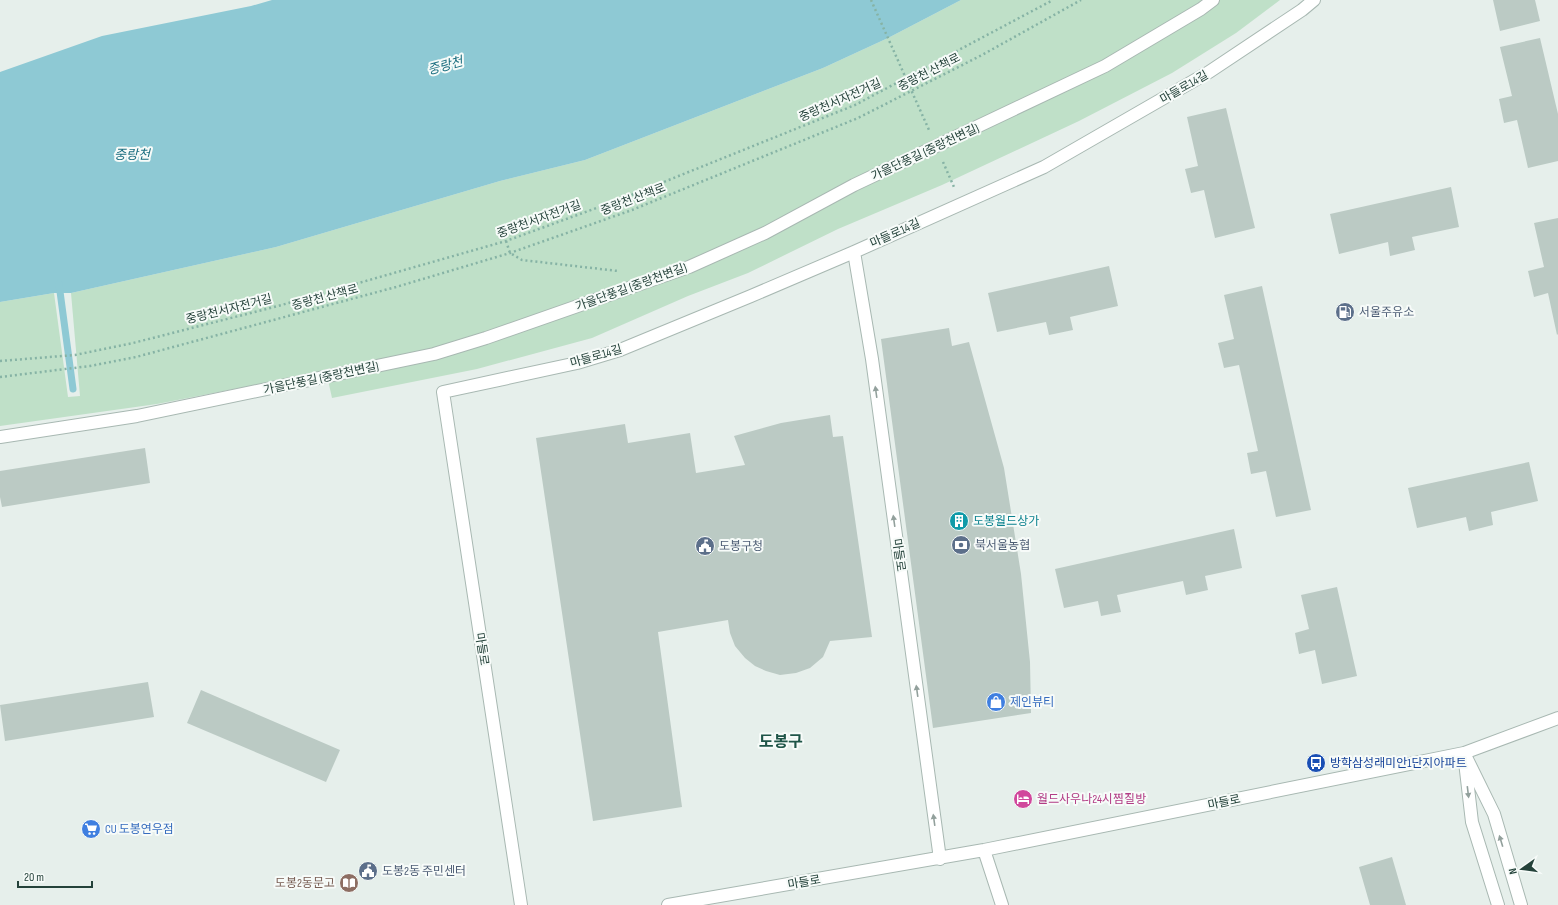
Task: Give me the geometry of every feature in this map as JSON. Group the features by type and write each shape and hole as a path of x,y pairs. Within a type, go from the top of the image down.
{"street":[{"name":"가을단풍길 (중랑천변길)","path":"0,437 137,416 442,352 689,267 765,233 854,185 1105,66 1201,9 1213,0"},
{"name":"마들로14길","path":"443,392 577,363 620,350 738,302 854,252 1044,167 1202,76 1302,10 1314,0"},
{"name":"마들로","path":"854,252 872,359 940,859"},
{"name":"마들로","path":"443,392 522,905"},
{"name":"마들로","path":"668,905 940,859 1464,753 1558,718"},
{"path":"1464,753 1472,822 1498,905"},
{"path":"1464,753 1494,814 1521,905"},
{"path":"984,850 1002,905"}],"path":[{"path":"871,0 961,204"},
{"name":"중랑천서자전거길","path":"0,361 75,355 133,343 278,306 506,241 624,198 855,105 1053,0"},
{"name":"중랑천 산책로","path":"0,377 107,363 136,357 396,287 510,253 632,210 858,118 982,55 1081,0"},
{"path":"506,241 510,253 522,260 622,272"}],"green space":[{"path":"961,0 1280,0 1236,33 1172,73 1079,121 942,185 838,229 748,273 688,296 592,338 477,369 332,398 326,371 157,404 0,426 0,302 54,293 68,397 80,396 71,293 276,247 500,181 585,160 823,68 888,38"}],"water":[{"name":"중랑천","path":"272,0 961,0 888,38 823,68 585,160 500,181 276,247 71,293 54,293 0,302 0,72 102,36 251,6"}],"building":[{"path":"1493,0 1535,0 1540,21 1500,31"},
{"path":"1540,38 1558,114 1558,161 1528,168 1517,120 1504,123 1499,99 1512,96 1500,47"},
{"path":"1226,108 1255,228 1215,238 1204,190 1191,193 1185,169 1198,166 1187,117"},
{"path":"1451,187 1459,227 1412,237 1415,250 1390,256 1388,242 1339,254 1330,214"},
{"path":"1558,218 1557,335 1548,293 1534,297 1528,271 1544,267 1534,223"},
{"path":"1109,266 1118,306 1070,317 1073,330 1049,335 1046,322 997,332 988,293"},
{"path":"1262,286 1311,510 1276,517 1266,471 1251,474 1247,453 1258,451 1239,365 1224,368 1218,343 1234,339 1224,295"},
{"name":"도봉월드상가","path":"949,328 952,346 969,342 1004,468 1021,574 1030,662 1031,713 933,728 881,339"},
{"name":"도봉구청","path":"830,415 833,437 843,436 872,637 830,641 823,657 810,668 796,673 780,675 755,666 745,658 735,646 730,633 728,620 658,632 682,807 593,821 536,438 625,424 628,443 690,433 696,473 745,465 734,436 781,423"},
{"path":"145,448 150,483 2,507 0,497 0,471"},
{"path":"1529,462 1538,501 1491,512 1493,525 1469,531 1466,517 1417,528 1408,488"},
{"path":"1234,529 1242,568 1205,576 1208,590 1186,595 1183,581 1117,595 1121,612 1101,616 1098,601 1064,608 1055,569"},
{"path":"1337,587 1357,676 1322,684 1315,650 1299,654 1295,633 1309,629 1301,595"},
{"path":"148,682 154,717 5,741 0,705"},
{"path":"201,690 340,750 326,782 187,723"},
{"path":"1392,857 1406,905 1370,905 1359,867"}],"waterway":[{"path":"59,284 73,389"}],"place":[{"name":"서울주유소","path":"1345,312"},
{"name":"도봉월드상가","path":"959,521"},
{"name":"북서울농협","path":"961,545"},
{"name":"도봉구청","path":"705,546"},
{"name":"제인뷰티","path":"996,702"},
{"name":"방학삼성래미안1단지아파트","path":"1316,763"},
{"name":"월드사우나24시찜질방","path":"1023,799"},
{"name":"CU 도봉연우점","path":"91,829"},
{"name":"도봉2동 주민센터","path":"368,871"},
{"name":"도봉2동문고","path":"349,883"}],"district":[{"name":"도봉구","path":"781,741"}]}
